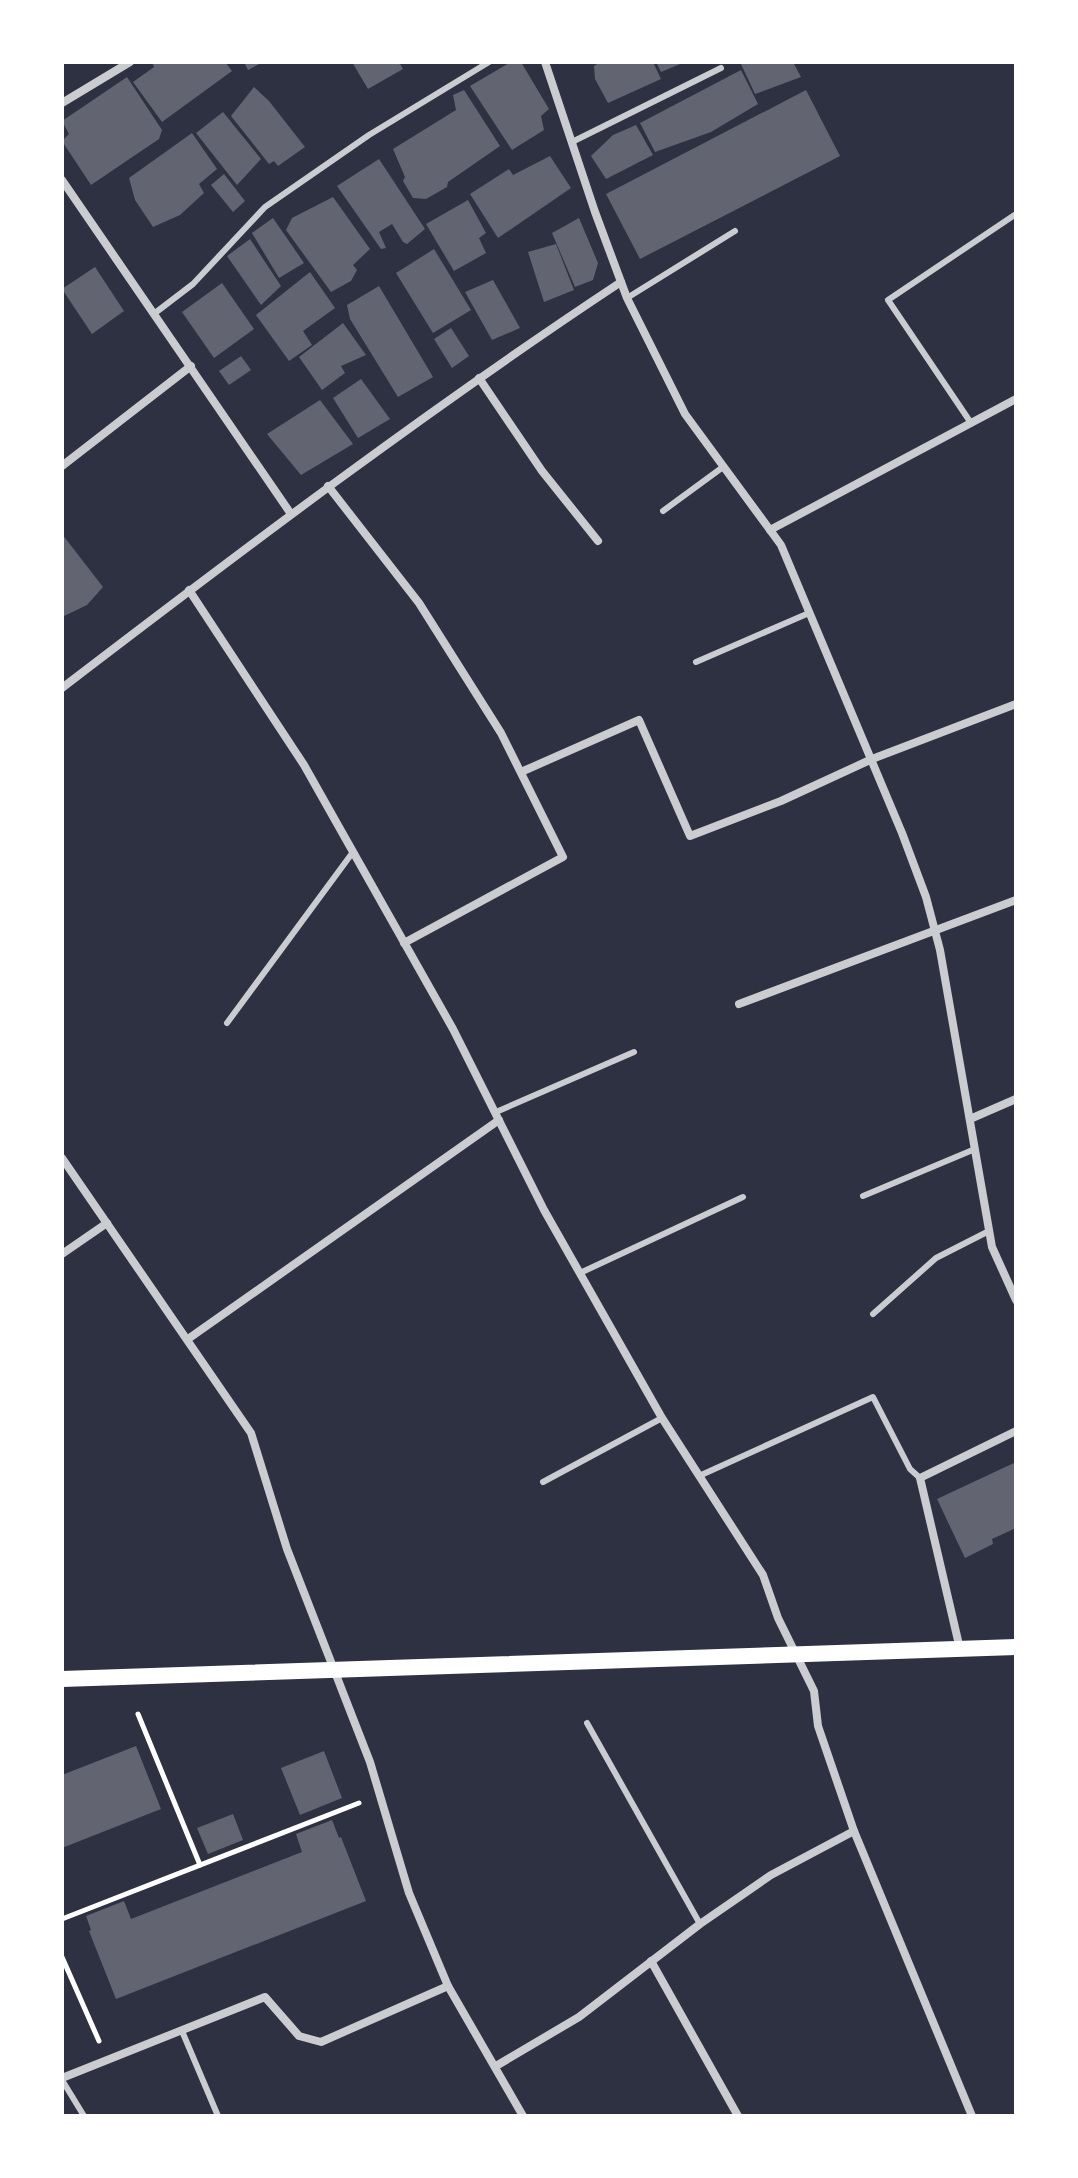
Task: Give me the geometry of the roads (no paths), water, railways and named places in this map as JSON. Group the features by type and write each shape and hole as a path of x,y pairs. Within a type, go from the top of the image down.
{"main road":[{"path":"62,1679 1016,1647"}],"street":[{"path":"62,103 130,62"},
{"path":"545,62 627,298 685,414 781,545 872,759 926,897 935,931 992,1247 1016,1300"},
{"path":"62,180 291,514"},
{"path":"62,688 328,486 621,282"},
{"path":"62,466 191,366"},
{"path":"479,378 542,471 598,541"},
{"path":"770,530 1016,399"},
{"path":"328,486 419,603 501,733 563,857 404,943"},
{"path":"189,590 304,765 453,1029 544,1210 662,1418 763,1575 814,1691 818,1726 854,1831 972,2116"},
{"path":"521,772 639,720 690,836 781,801 872,759 1016,704"},
{"path":"739,1004 1016,900"},
{"path":"970,1119 1016,1099"},
{"path":"188,1339 497,1116"},
{"path":"62,1158 251,1433 287,1549 370,1762 409,1893 448,1986 523,2116"},
{"path":"62,1254 107,1223"},
{"path":"960,1649 920,1478 1016,1431"},
{"path":"496,2066 579,2017 700,1924 771,1875 854,1831"},
{"path":"651,1961 738,2116"},
{"path":"62,2079 265,1997 299,2036 321,2042 448,1986"}],"lane":[{"path":"155,313 193,284 265,207 369,135 489,62"},
{"path":"572,142 721,68"},
{"path":"971,423 888,300 1016,214"},
{"path":"627,298 735,231"},
{"path":"663,511 723,467"},
{"path":"696,662 809,613"},
{"path":"227,1023 353,852"},
{"path":"497,1116 634,1052"},
{"path":"863,1196 975,1149"},
{"path":"580,1273 743,1197"},
{"path":"873,1314 936,1258 989,1231"},
{"path":"699,1476 873,1397 910,1469 920,1478"},
{"path":"543,1482 662,1418"},
{"path":"587,1723 700,1924"},
{"path":"182,2031 218,2116"},
{"path":"62,2079 84,2116"}]}
